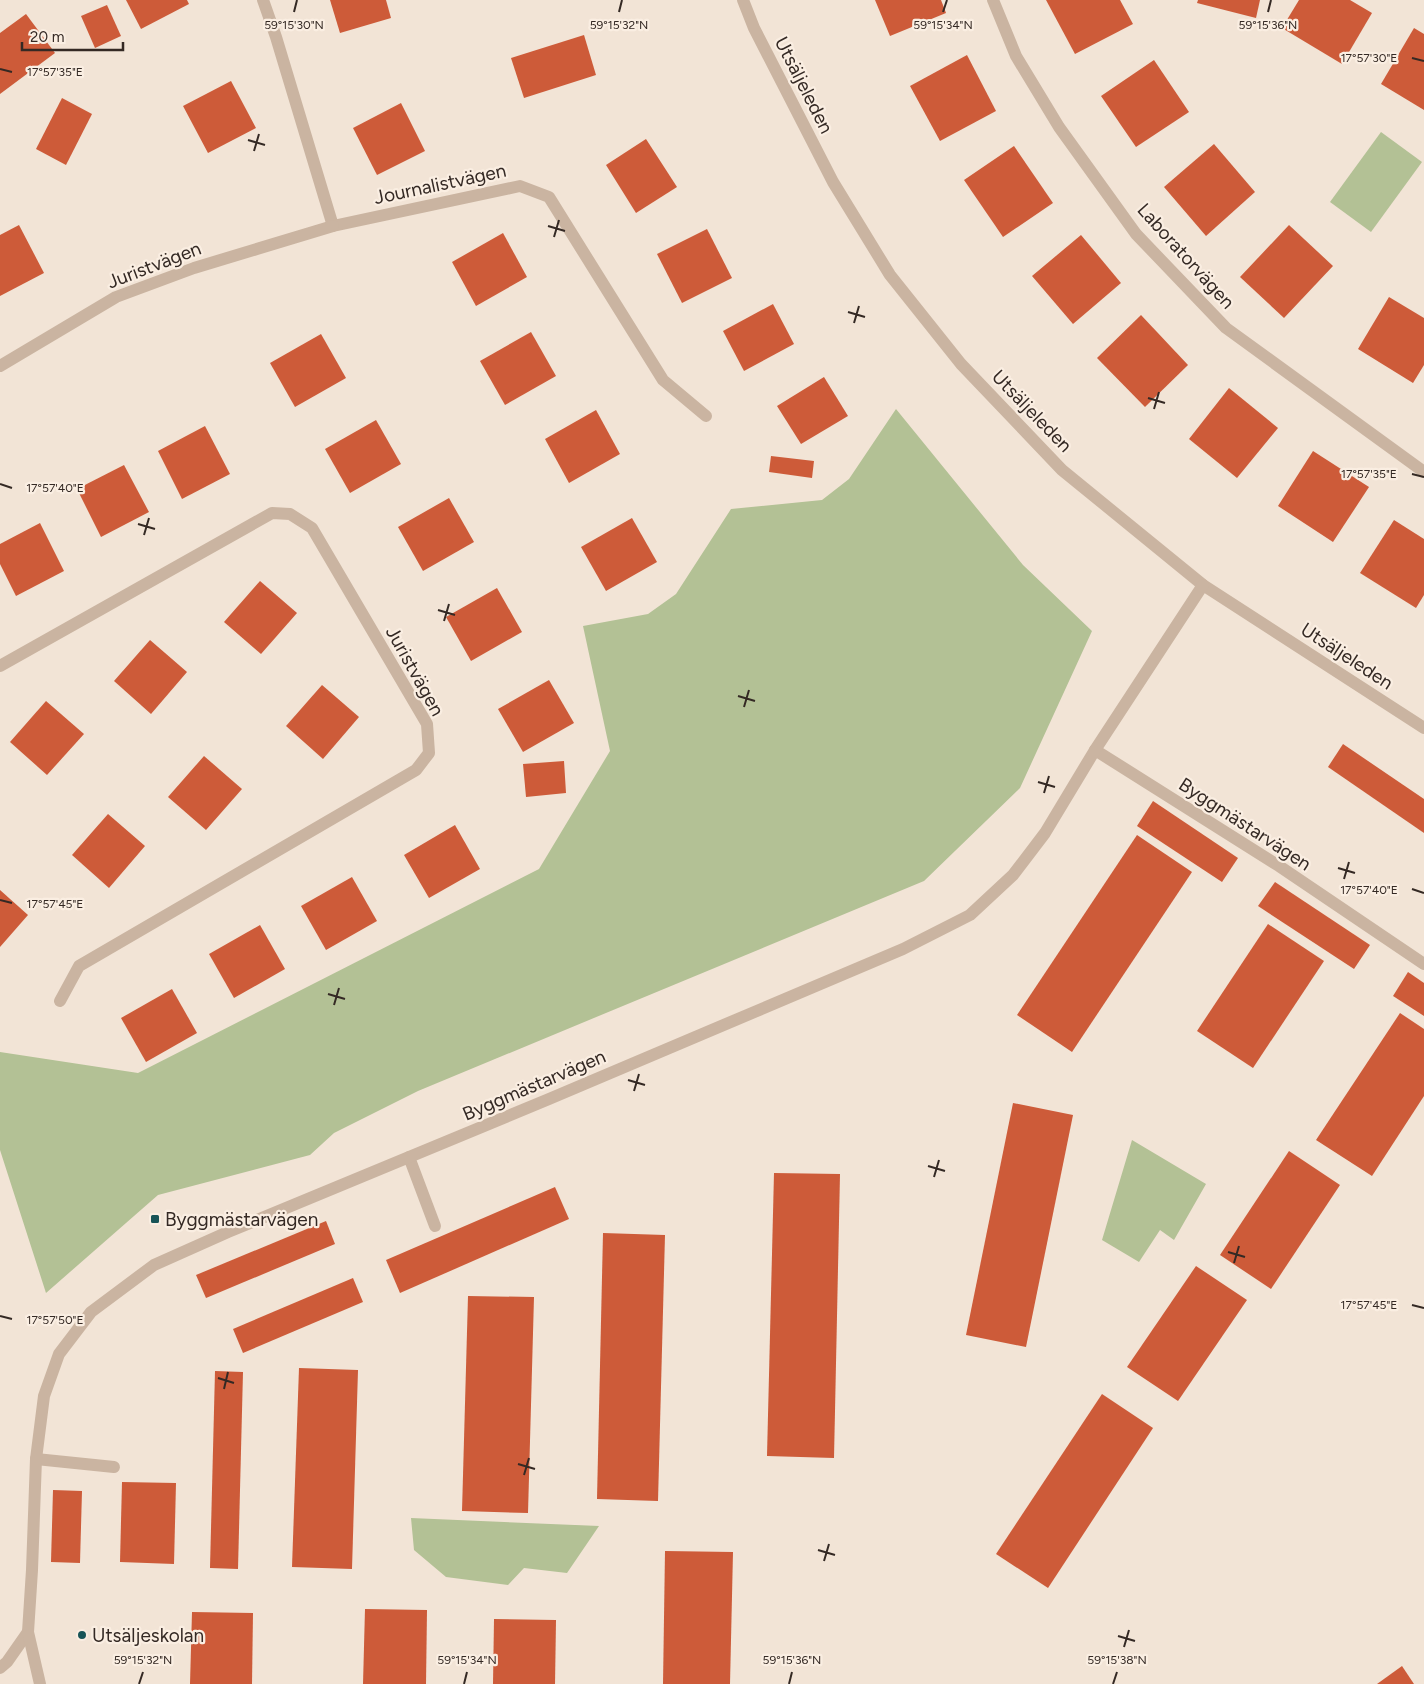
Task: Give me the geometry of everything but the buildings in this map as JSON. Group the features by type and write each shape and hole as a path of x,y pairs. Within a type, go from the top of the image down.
{"street":[{"path":"263,0 333,226"},
{"name":"Utsäljeleden","path":"743,0 754,28 833,182 890,275 961,364 1062,470 1203,585 1424,728"},
{"name":"Laboratorvägen","path":"994,0 1016,56 1059,127 1136,234 1226,328 1422,466"},
{"name":"Journalistvägen","path":"333,226 520,186 548,197 663,380 706,416"},
{"name":"Juristvägen","path":"0,366 116,297 194,268 333,226"},
{"name":"Juristvägen","path":"0,666 272,513 290,514 312,528 427,724 429,752 416,770 79,966 60,1001"},
{"name":"Byggmästarvägen","path":"40,1684 28,1632 36,1459 44,1396 60,1354 92,1312 154,1265 228,1232 903,949 970,916 1013,875 1046,833 1095,750 1203,585"},
{"name":"Byggmästarvägen","path":"1095,750 1278,866 1424,964"},
{"path":"409,1157 435,1226"},
{"path":"36,1459 114,1468"},
{"path":"0,1668 7,1662 28,1632"}],"green space":[{"path":"1381,132 1422,162 1371,232 1330,202"},
{"path":"896,409 1023,565 1092,631 1020,788 924,881 418,1091 334,1133 310,1155 158,1195 46,1293 0,1150 0,1052 138,1073 539,869 610,751 583,626 648,614 676,594 731,509 822,500 849,479"},
{"path":"1132,1140 1206,1184 1174,1240 1160,1230 1139,1262 1102,1240"},
{"path":"411,1518 599,1526 567,1573 524,1568 508,1585 446,1577 414,1550"}],"place":[{"name":"Byggmästarvägen","path":"155,1219"},
{"name":"Utsäljeskolan","path":"82,1635"}]}
